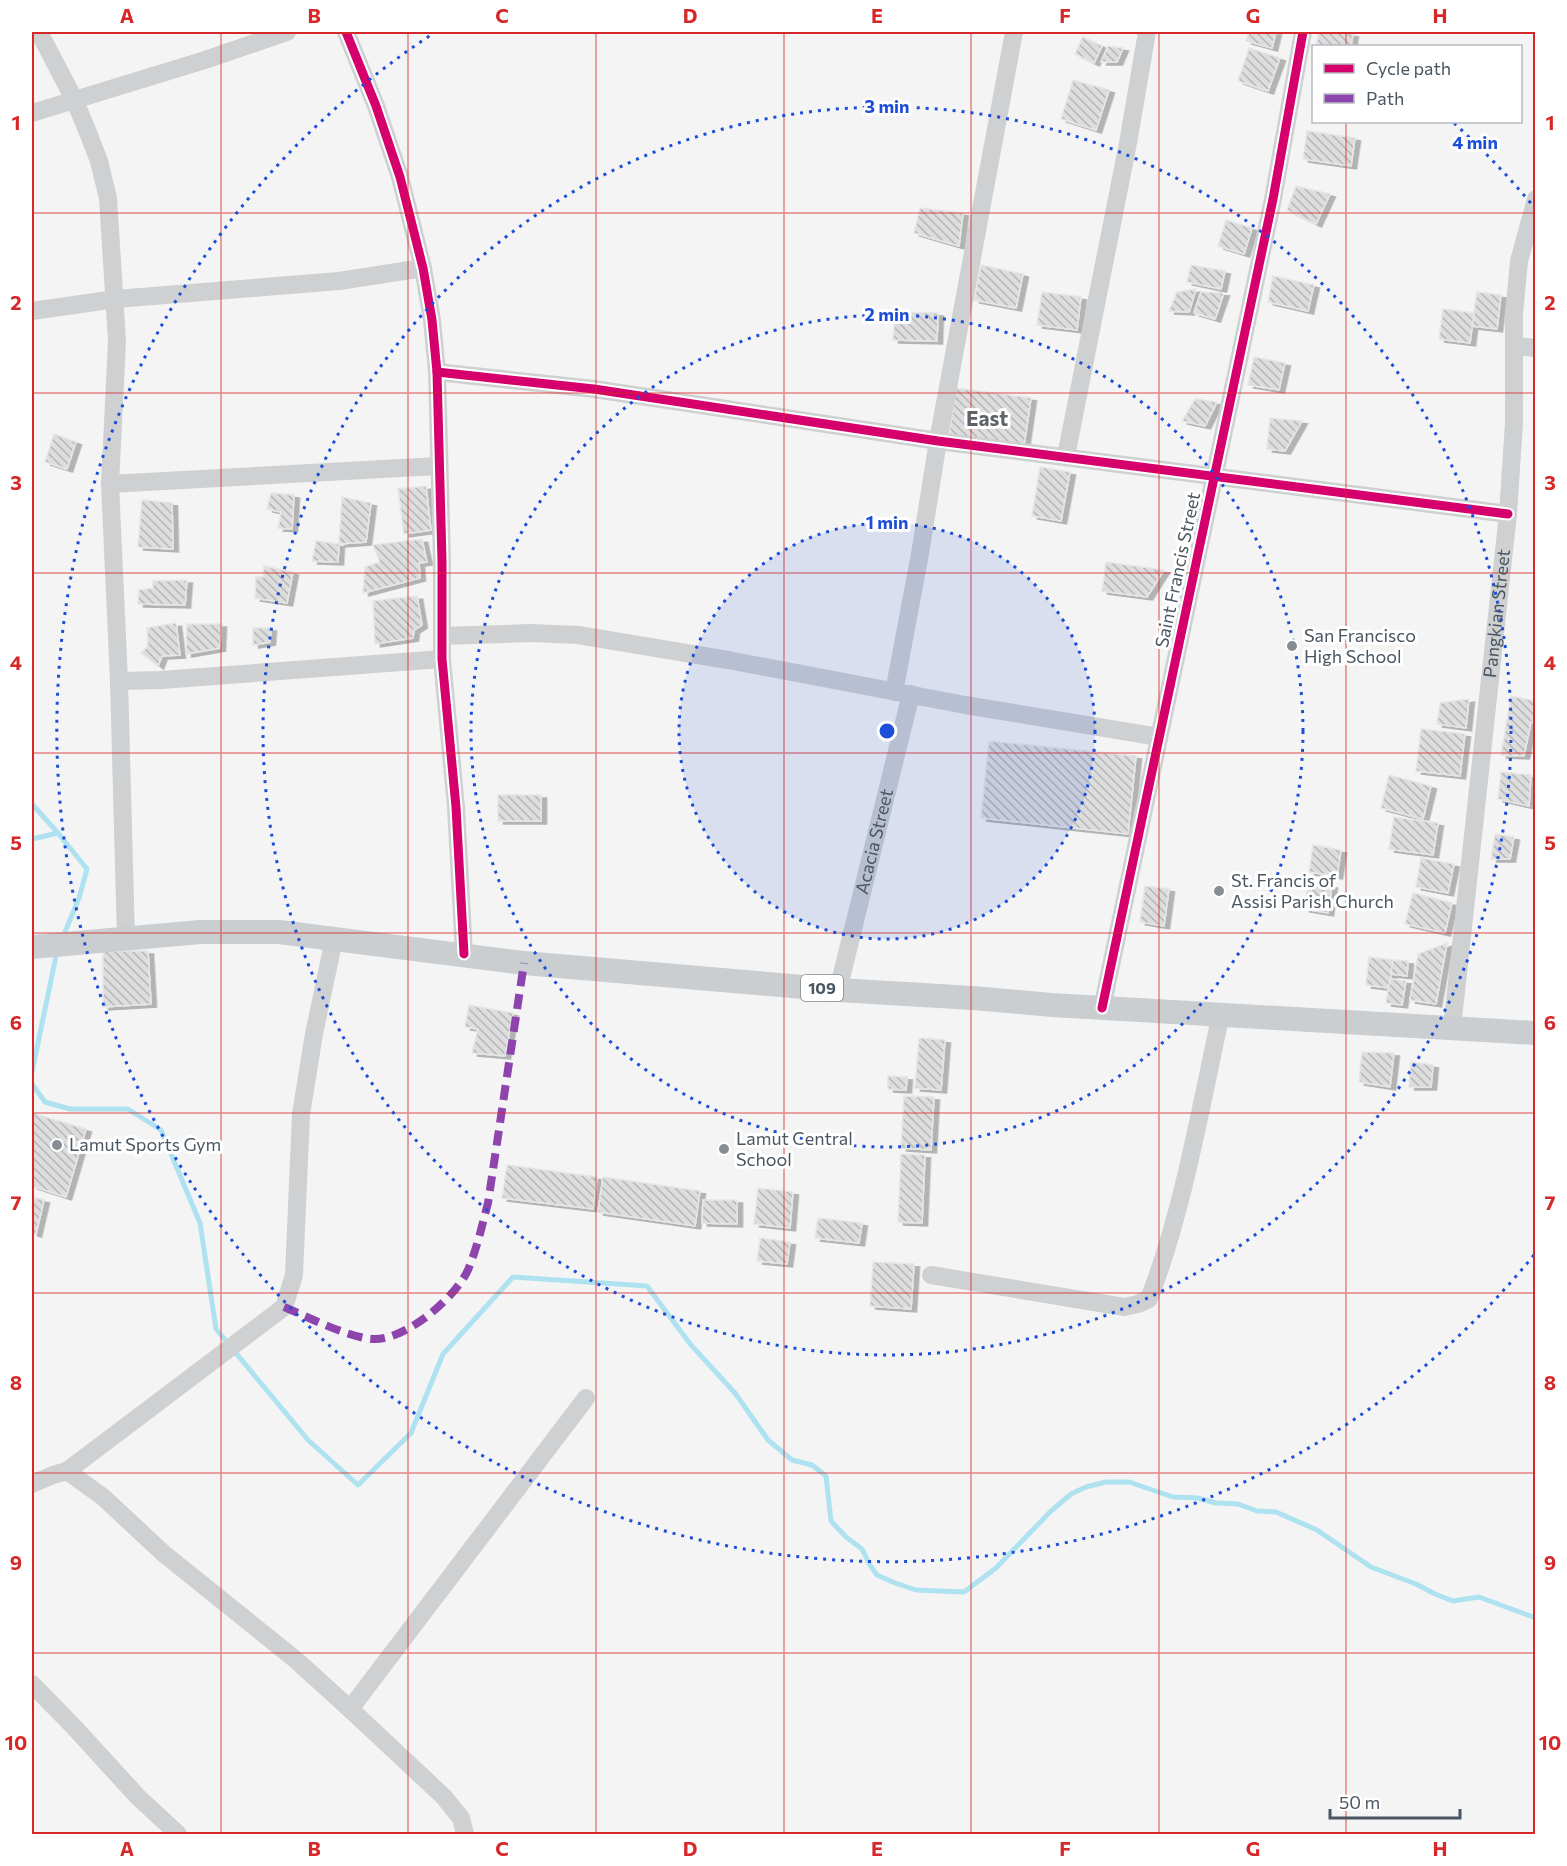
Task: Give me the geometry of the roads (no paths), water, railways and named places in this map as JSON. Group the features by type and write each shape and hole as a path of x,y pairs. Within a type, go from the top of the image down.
{"main road":[{"name":"109","path":"32,947 200,932 268,932 524,963 838,990 1536,1033"}],"street":[{"path":"39,32 75,101 99,161 108,198 117,341 110,484 119,681 118,940"},
{"path":"32,113 205,60 287,32"},
{"path":"346,32 393,154 423,268 432,320 437,372 442,659 456,817 464,954"},
{"name":"Acacia Street","path":"838,990 902,693 920,554 938,441 1014,32"},
{"path":"1066,456 1128,143 1147,32"},
{"name":"Saint Francis Street","path":"1102,1008 1273,199 1303,32"},
{"name":"Pangkian Street","path":"1452,1028 1508,514 1514,423 1514,314 1519,261 1536,199"},
{"path":"32,311 116,299 339,281 423,268"},
{"path":"1514,346 1536,348"},
{"path":"437,372 594,389 938,441 1508,514"},
{"path":"110,484 438,466"},
{"path":"442,636 531,633 578,635 964,705 1160,736"},
{"path":"119,681 442,659"},
{"path":"32,1484 67,1471 284,1307 291,1292 294,1275 301,1114 314,1034 334,939"},
{"path":"931,1275 1124,1307 1149,1299 1186,1175 1221,1014"},
{"path":"350,1709 586,1398"},
{"path":"67,1471 103,1497 163,1553 296,1660 350,1709 444,1797 461,1818 465,1834"},
{"path":"32,1684 138,1797 178,1834"}],"waterway":[{"path":"32,804 58,833"},
{"path":"32,839 58,833 87,869 79,898 63,937"},
{"path":"32,1072 57,951"},
{"path":"32,1084 45,1102 70,1109 128,1109 161,1130 200,1223 216,1329 308,1440 358,1485 411,1433 443,1354 513,1277 647,1286 691,1345 735,1393 768,1440 792,1460 812,1465 826,1476 831,1521 846,1537 862,1549 877,1575 895,1583 916,1590 964,1592 996,1568 1051,1511 1071,1494 1106,1482 1129,1482 1173,1497 1197,1498 1216,1503 1238,1504 1257,1511 1276,1512 1317,1530 1371,1567 1416,1584 1435,1594 1453,1601 1479,1597 1536,1618"}],"place":[{"name":"San Francisco High School","path":"1292,646"},
{"name":"St. Francis of Assisi Parish Church","path":"1219,891"},
{"name":"Lamut Sports Gym","path":"57,1145"},
{"name":"Lamut Central School","path":"724,1149"}],"district":[{"name":"East","path":"987,419"}]}
